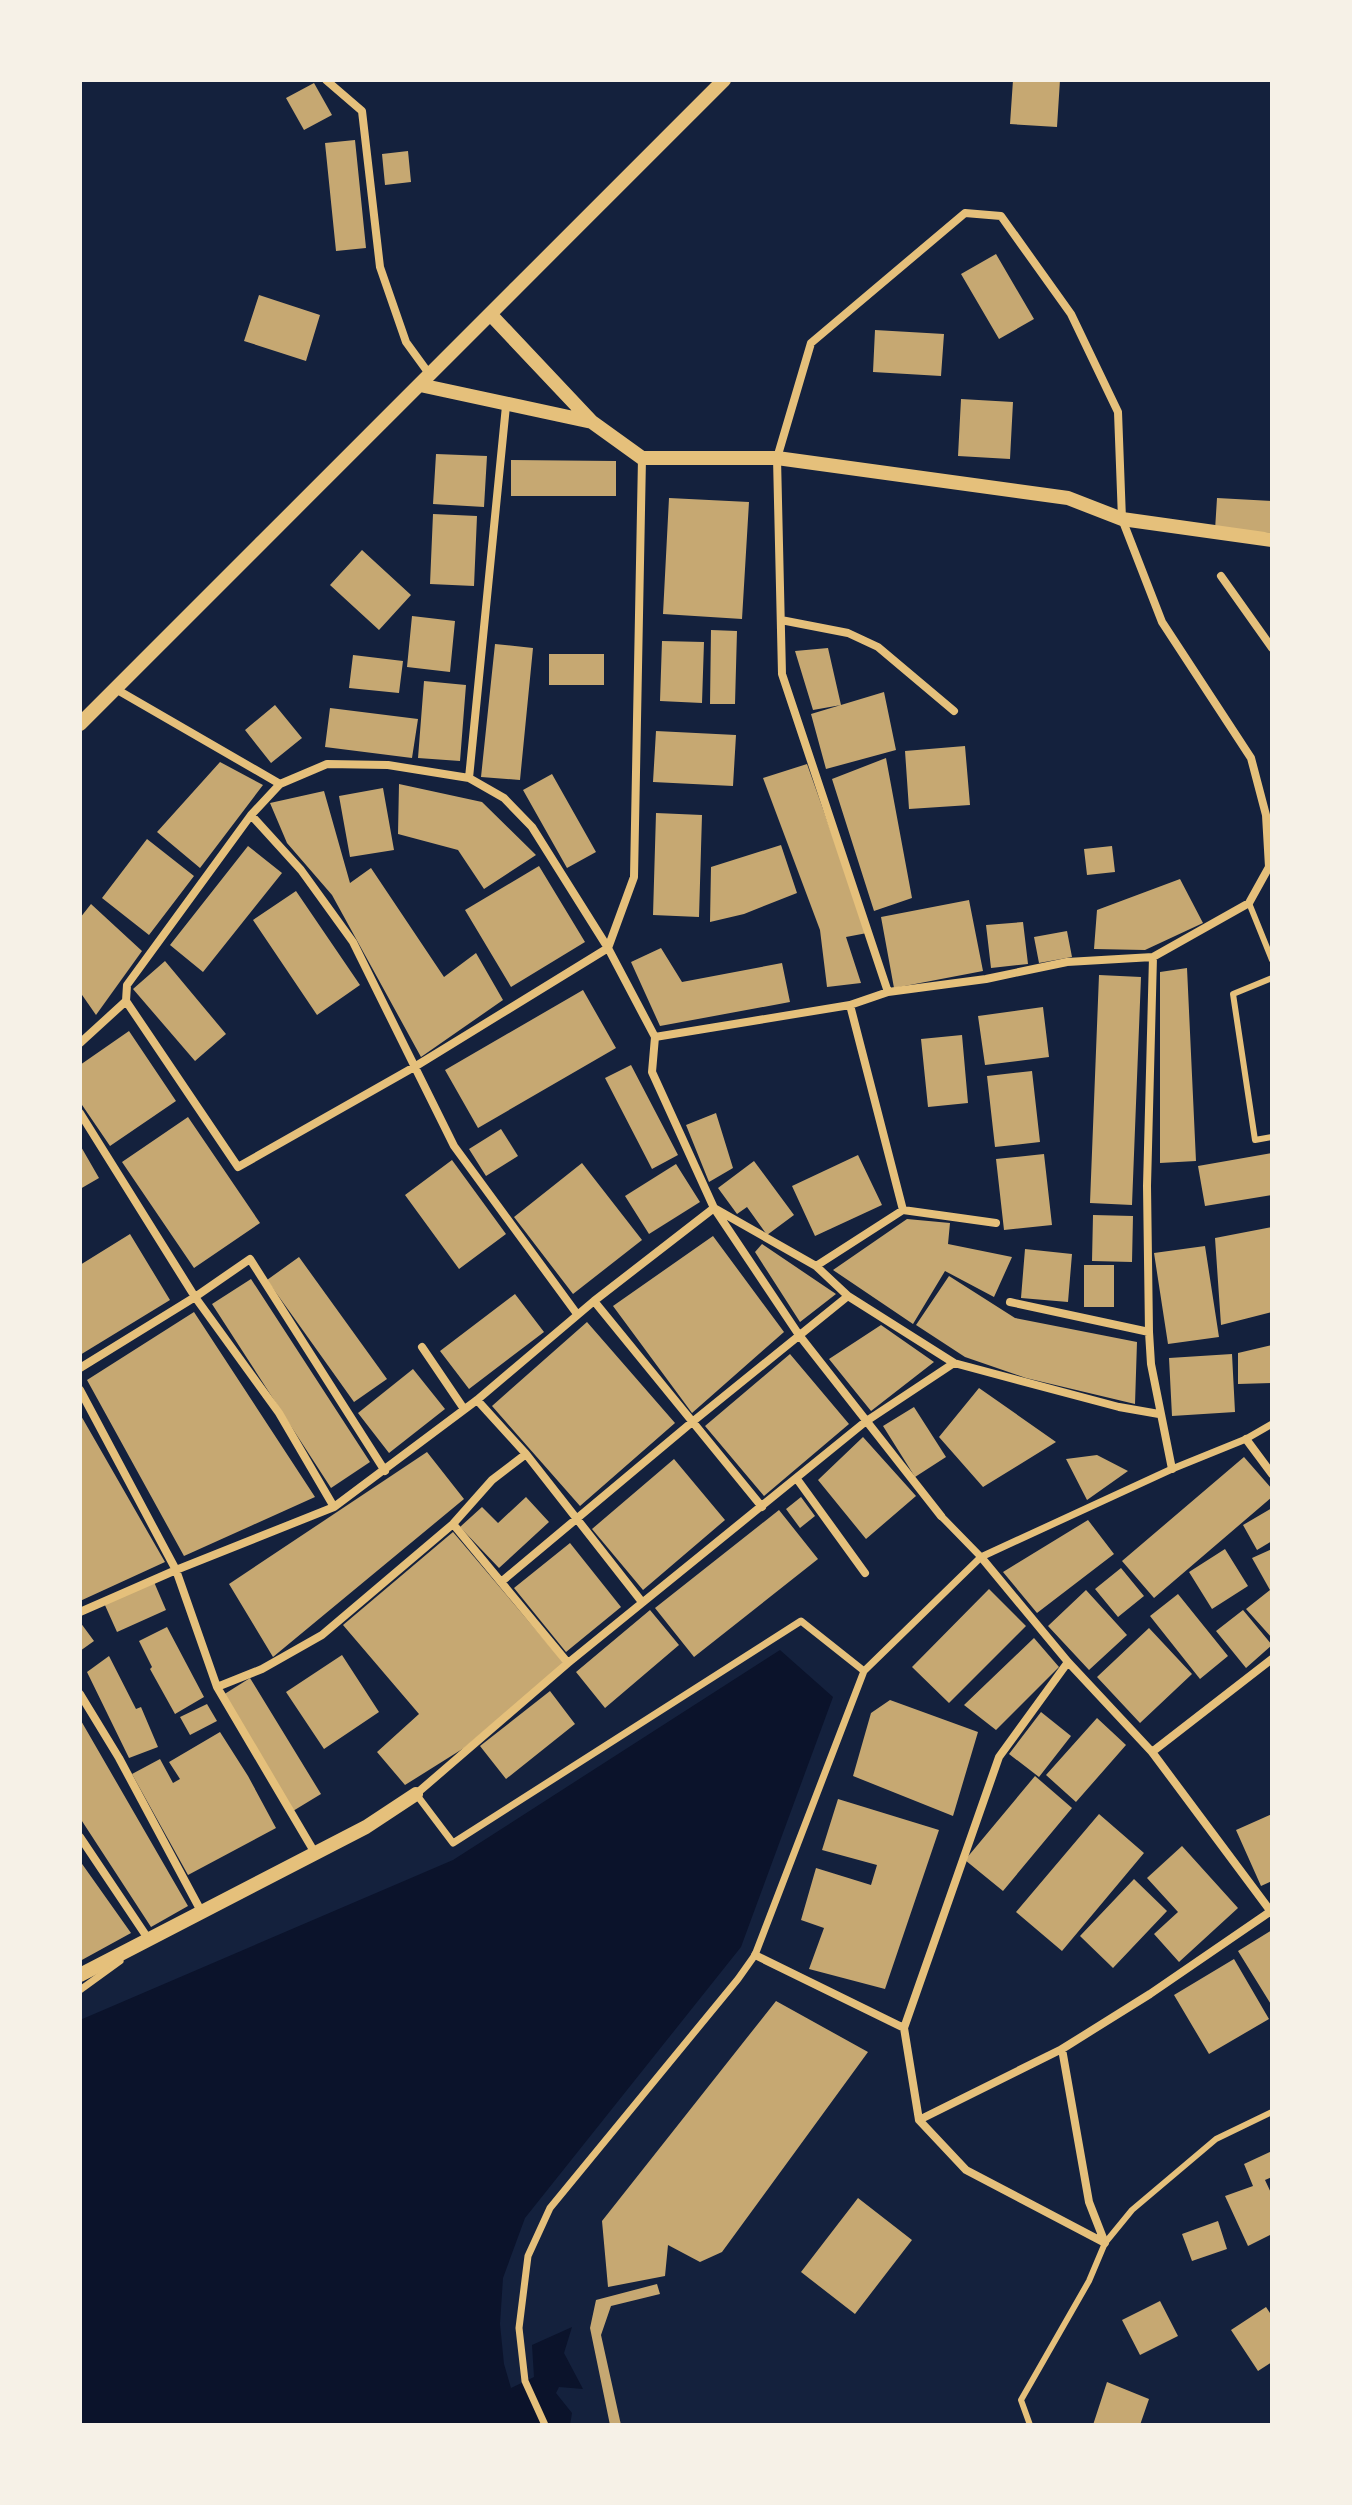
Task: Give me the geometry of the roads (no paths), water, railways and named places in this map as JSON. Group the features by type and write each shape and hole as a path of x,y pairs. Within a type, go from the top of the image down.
{"street":[{"path":"326,80 362,111 380,267 406,342 425,380 506,406 592,422"},
{"path":"80,724 724,80"},
{"path":"888,992 782,674 777,458 811,343 965,213 1001,216 1071,314 1118,412 1122,519 1162,622 1251,758 1272,826"},
{"path":"491,315 592,422 642,458 777,458 1068,498 1122,519 1272,540"},
{"path":"469,778 506,406"},
{"path":"642,458 634,877 608,948 416,1066 238,1167 126,1001 127,985 251,815 280,784 327,764 388,765 469,778 504,798 532,827 608,948 655,1037 652,1072 714,1208 799,1335 941,1516 981,1557 1068,1662 1152,1752 1271,1912 1062,2049 919,2120"},
{"path":"1221,576 1272,648"},
{"path":"781,620 848,633 878,647 954,711"},
{"path":"114,688 280,784"},
{"path":"251,815 301,870 353,942 454,1146 577,1314"},
{"path":"655,1037 850,1005 888,992 986,979 1067,962 1153,957 1249,903 1269,867 1269,815"},
{"path":"1153,957 1147,1186 1149,1332 1159,1414 1172,1469"},
{"path":"80,1043 126,1001"},
{"path":"850,1005 903,1210"},
{"path":"80,1113 195,1297 279,1413 334,1507"},
{"path":"714,1208 816,1266 848,1296 954,1363 1119,1407 1159,1414"},
{"path":"80,1612 334,1507 477,1400 577,1314 714,1208"},
{"path":"816,1266 903,1210 996,1223"},
{"path":"80,1368 250,1259 385,1471"},
{"path":"501,1582 848,1296"},
{"path":"594,1301 762,1507"},
{"path":"1010,1302 1149,1332"},
{"path":"422,1347 464,1409"},
{"path":"80,1975 366,1827 416,1794 568,1663 865,1422 954,1363"},
{"path":"80,1390 176,1570 217,1687 315,1853"},
{"path":"477,1400 526,1454 642,1602"},
{"path":"545,2425 525,2381 519,2328 528,2256 550,2208 729,1991 755,1955 864,1671 981,1557 1172,1469 1246,1439 1272,1424"},
{"path":"1246,1439 1272,1474"},
{"path":"217,1687 262,1669 322,1635 453,1524 492,1480 526,1454"},
{"path":"797,1479 865,1573"},
{"path":"453,1524 568,1663"},
{"path":"416,1794 453,1843 801,1621 864,1671"},
{"path":"1152,1752 1272,1659"},
{"path":"1068,1662 999,1757 904,2028 919,2120 966,2170 1105,2243"},
{"path":"80,1694 119,1758 201,1911"},
{"path":"80,1837 149,1940"},
{"path":"80,1990 149,1940"},
{"path":"755,1955 904,2028"},
{"path":"1062,2049 1089,2202 1105,2243"}],"lane":[{"path":"1249,903 1272,960"},
{"path":"1272,978 1233,994 1255,1140 1272,1137"},
{"path":"1030,2425 1021,2400 1089,2281 1105,2243 1132,2210 1216,2139 1272,2112"}],"water":[{"path":"780,1650 833,1697 741,1947 525,2218 503,2278 500,2324 504,2364 511,2388 534,2377 532,2345 572,2327 564,2353 583,2389 559,2387 556,2393 572,2413 570,2425 80,2425 80,2020 453,1860"}]}
